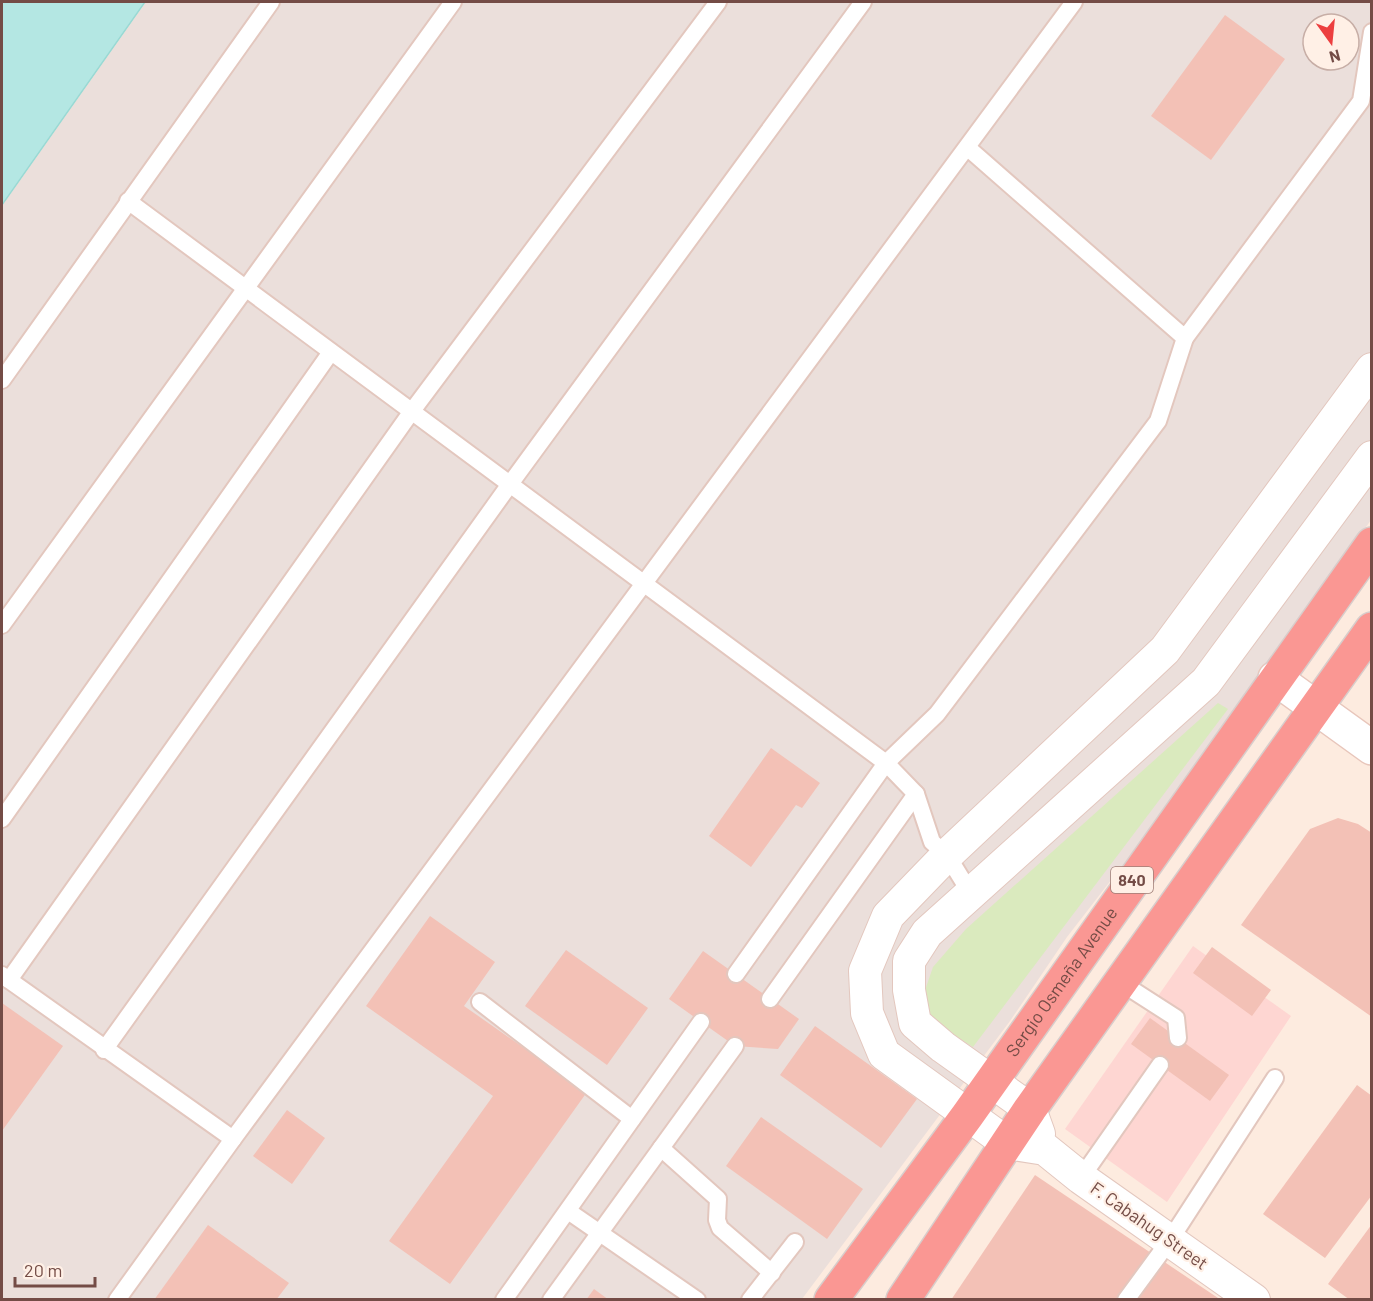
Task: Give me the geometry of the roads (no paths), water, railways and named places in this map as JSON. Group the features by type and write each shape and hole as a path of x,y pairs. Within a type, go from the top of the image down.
{"highway":[{"name":"Sergio Osmeña Avenue","path":"831,1299 967,1116 1371,544"},
{"name":"840","path":"903,1299 1030,1109 1314,706 1371,629"}],"main road":[{"path":"1275,678 1371,748"}],"street":[{"name":"F. Cabahug Street","path":"1254,1299 1081,1178 1045,1149 1007,1143 884,1054 867,1012 865,971 888,916 947,855 1165,650 1371,369"},
{"path":"1045,1149 1030,1109 990,1082 915,1023 909,990 909,962 927,933 1206,682 1371,457"}],"lane":[{"path":"2,380 271,2"},
{"path":"2,625 453,2"},
{"path":"232,1139 5,978 412,411 718,2"},
{"path":"104,1050 510,484 863,2"},
{"path":"117,1299 232,1139 969,147 1074,2"},
{"path":"736,974 886,763 937,714 1158,421 1185,338 1361,101 1371,32"},
{"path":"969,147 1185,338"},
{"path":"128,201 886,763 916,794 932,842 947,855 970,894"},
{"path":"2,819 331,352"},
{"path":"770,999 916,794"},
{"path":"1120,982 1176,1018 1178,1038"},
{"path":"480,1002 632,1119"},
{"path":"504,1299 701,1022"},
{"path":"551,1299 735,1046"},
{"path":"1081,1178 1160,1065"},
{"path":"1126,1299 1170,1240 1275,1078"},
{"path":"661,1148 718,1199 717,1220 720,1228 772,1273"},
{"path":"568,1211 697,1299"},
{"path":"750,1299 795,1242"}],"water":[{"path":"2,2 145,2 2,205"}]}
